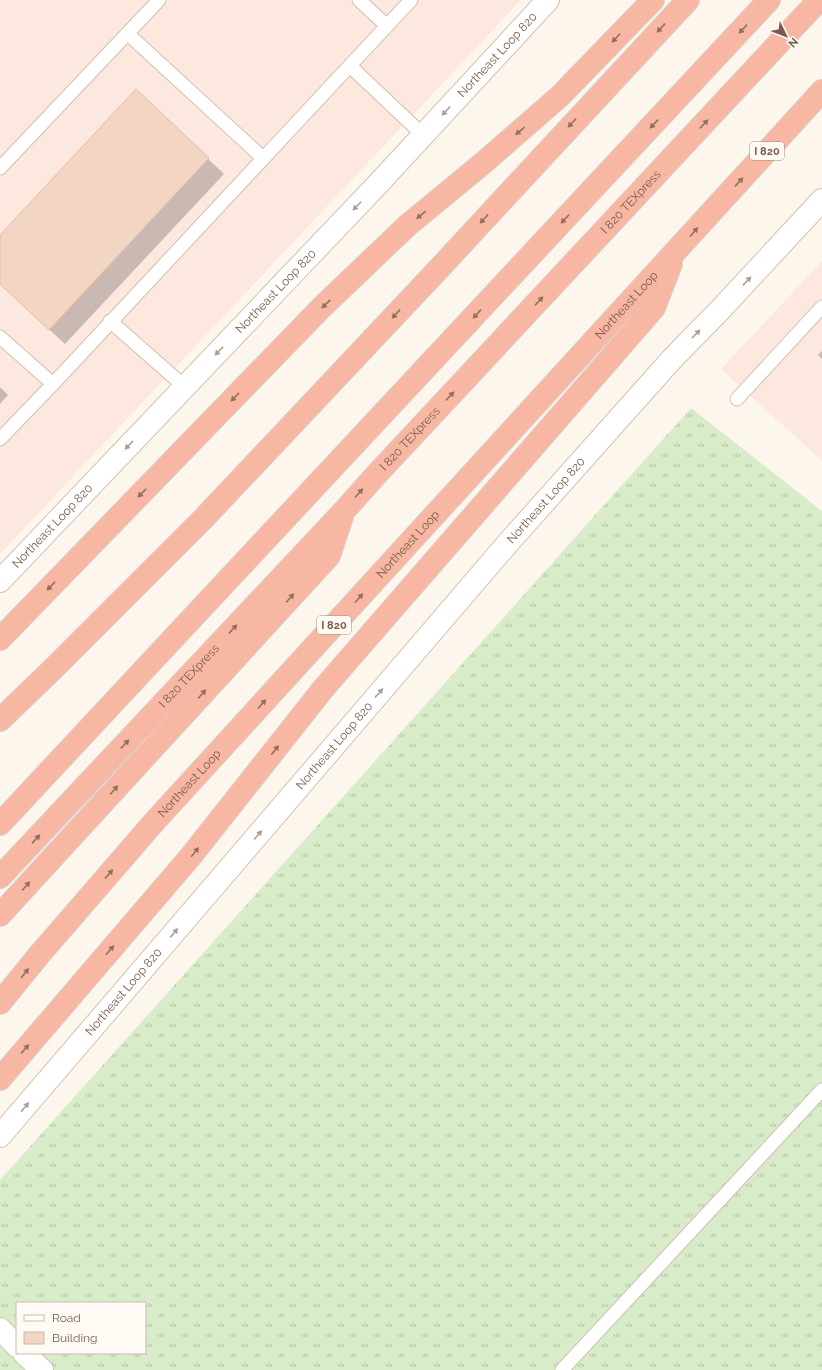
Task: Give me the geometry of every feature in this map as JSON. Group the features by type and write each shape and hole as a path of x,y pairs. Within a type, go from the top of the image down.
{"highway":[{"path":"0,639 323,306 408,225 482,164 560,96 653,0"},
{"path":"0,720 204,518 428,281 688,0"},
{"path":"0,824 769,0"},
{"name":"I 820 TEXpress","path":"0,877 343,512 815,4"},
{"name":"Northeast Loop","path":"0,1003 39,955 155,821 675,254 822,91"},
{"path":"0,1078 191,856 323,689 654,308 675,254"},
{"path":"0,915 329,556 343,512"}],"main road":[{"name":"Northeast Loop 820","path":"0,580 185,387 548,0"},
{"name":"Northeast Loop 820","path":"0,1136 502,549 672,359 819,209"},
{"path":"0,1329 16,1345"},
{"path":"25,1354 42,1370"}],"lane":[{"path":"0,168 159,0"},
{"path":"359,0 387,26"},
{"path":"0,439 411,0"},
{"path":"128,34 263,158"},
{"path":"350,66 423,135"},
{"path":"737,399 822,307"},
{"path":"110,321 185,387"},
{"path":"0,337 52,384"},
{"path":"562,1370 822,1090"}],"shaded area":[{"path":"0,0 521,0 0,554"},
{"path":"822,261 822,461 721,369"}],"green space":[{"path":"691,408 822,511 822,1370 0,1370 0,1180"}],"building":[{"path":"136,89 209,158 49,330 0,284 0,235"}]}
